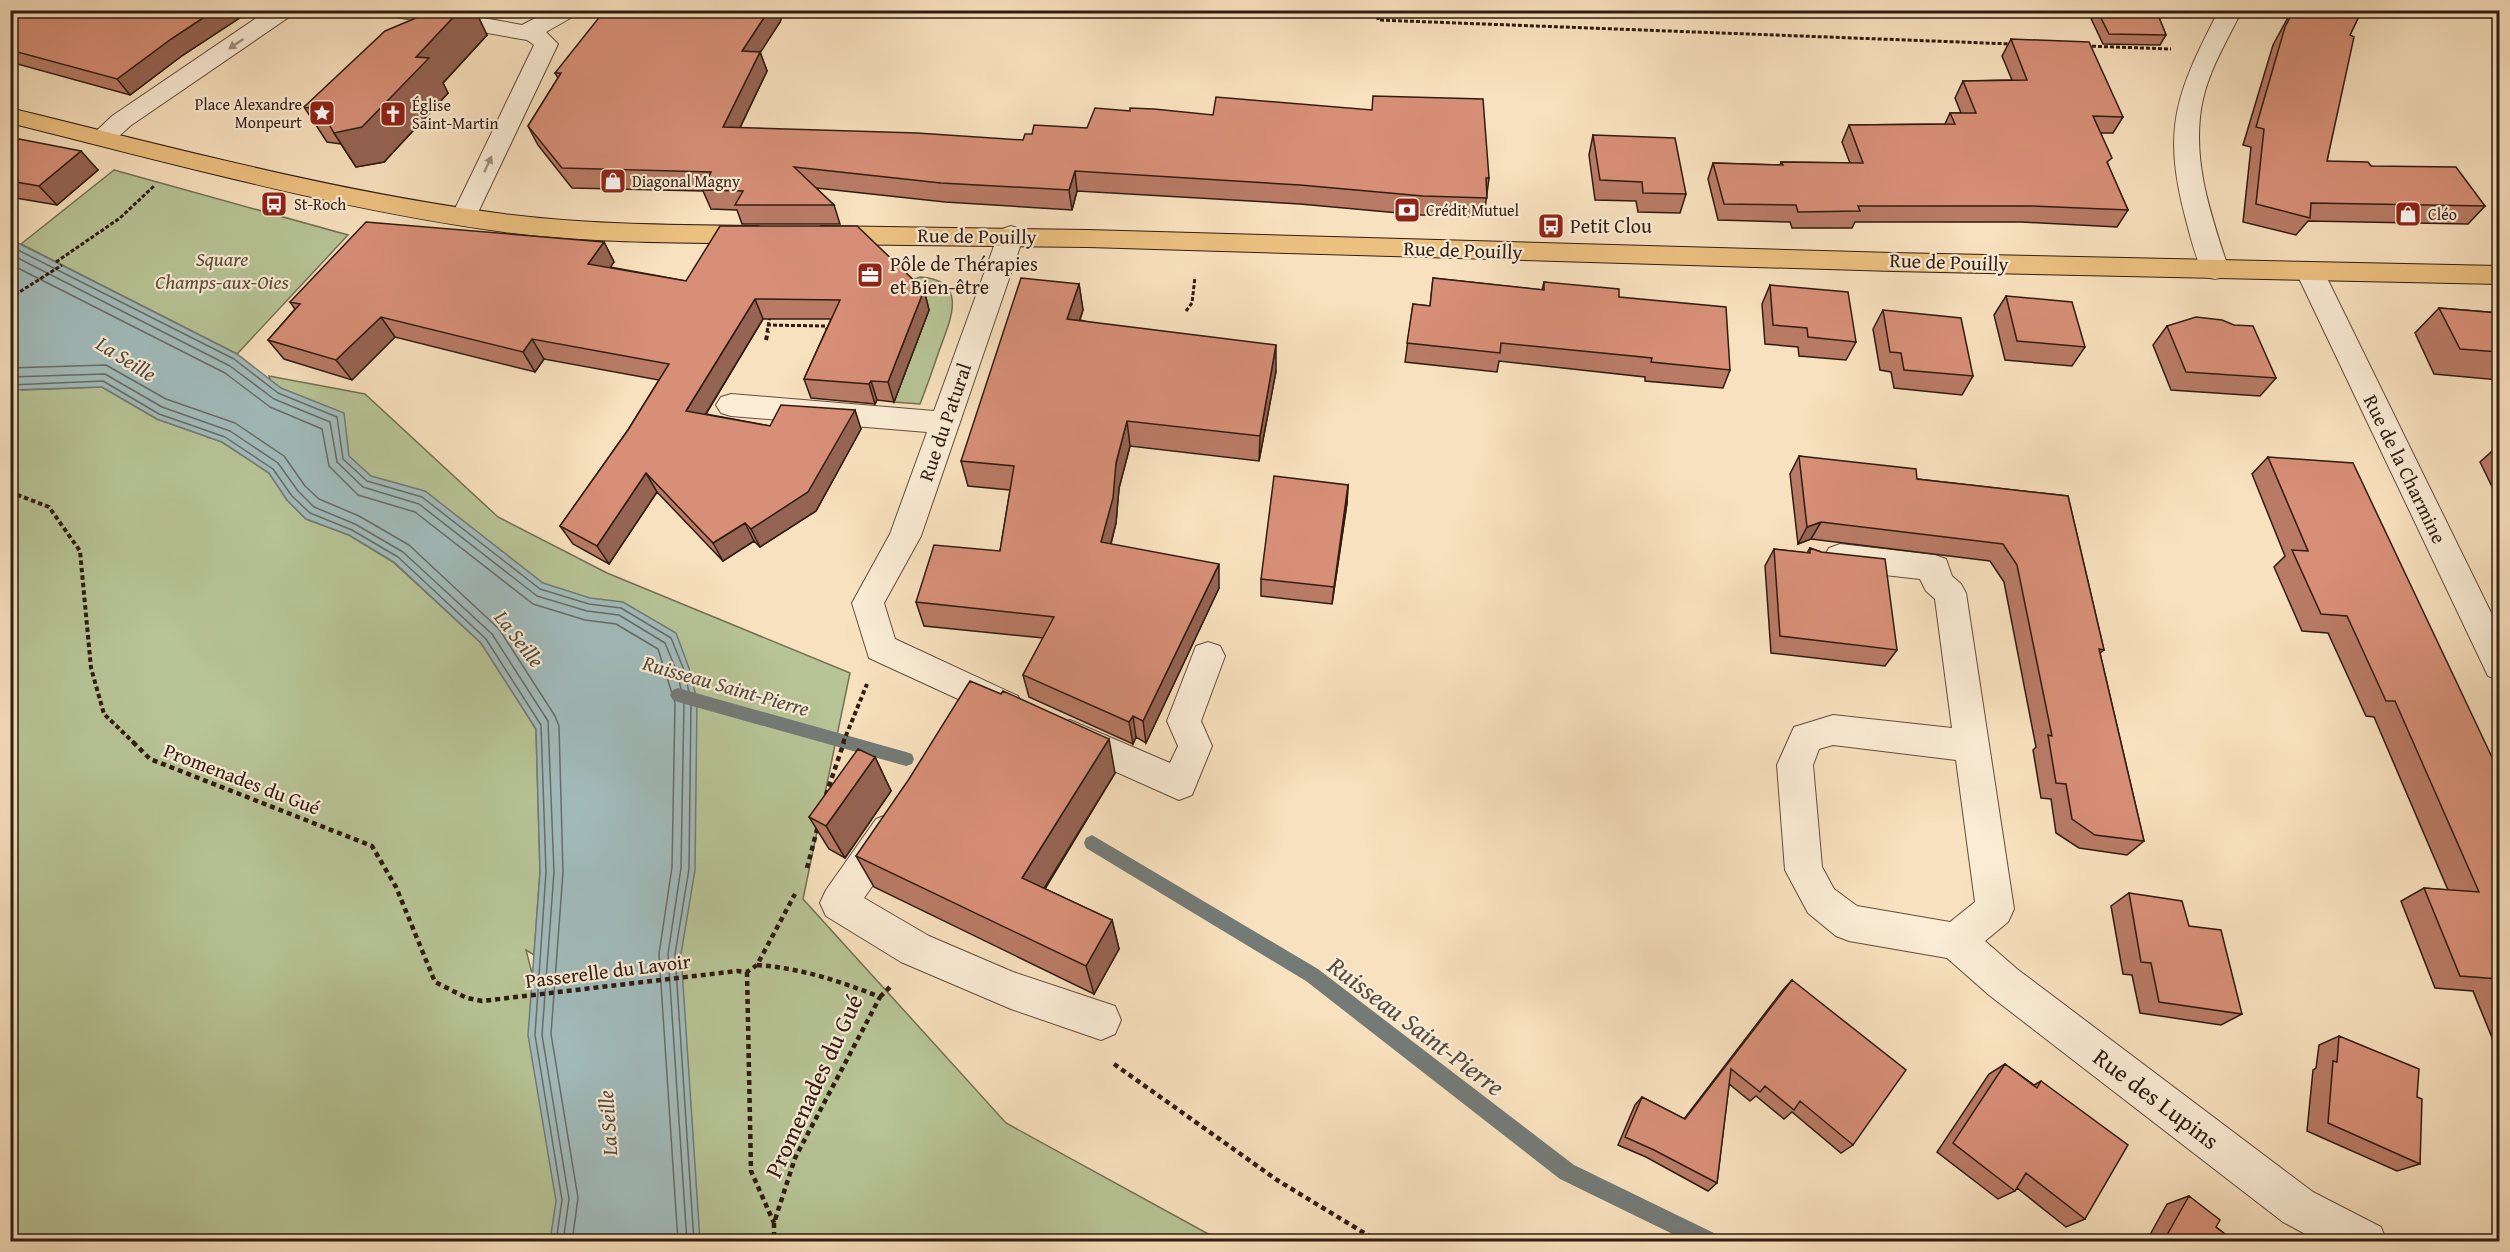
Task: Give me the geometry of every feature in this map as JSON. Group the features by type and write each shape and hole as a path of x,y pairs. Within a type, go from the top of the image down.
{"main road":[{"path":"10,115 301,188 464,217"},
{"name":"Rue de Pouilly","path":"464,217 588,232 672,235 1011,235 2215,270 2499,275"}],"street":[{"path":"102,137 121,121 284,10"},
{"path":"396,10 534,34 546,44"},
{"path":"2215,270 2193,193 2186,150 2191,99 2231,10"},
{"path":"524,32 537,28 568,11"},
{"path":"464,217 546,44 568,11"},
{"name":"Rue du Patural","path":"1011,235 905,536 868,603 881,648 966,707 1179,784 1195,746 1184,721 1208,656"},
{"name":"Rue de la Charmine","path":"2310,272 2499,666"},
{"path":"731,405 945,423"},
{"path":"1811,554 1935,568 1937,582 1950,593 1960,665 1972,746 1995,909 1956,940 1849,923 1821,900 1804,870 1795,765 1806,738 1833,730 1972,746"},
{"path":"909,800 839,903 915,948 1011,990 1101,1020"},
{"name":"Rue des Lupins","path":"1956,940 2003,982 2298,1207 2366,1242"}],"path":[{"path":"1378,10 1378,20 2021,44"},
{"path":"2080,46 2211,51"},
{"path":"10,298 62,265 56,262 96,237 139,203 158,182 184,160"},
{"path":"766,340 770,316"},
{"path":"767,325 825,326 831,335"},
{"name":"Promenades du Gué","path":"10,492 49,507 80,551 91,668 104,714 150,759 372,846 396,887 435,982 466,998 482,1001"},
{"path":"824,801 833,768 856,715"},
{"path":"804,877 819,823"},
{"path":"774,1223 751,1172 747,972 758,965 799,886"},
{"name":"Promenades du Gué","path":"758,965 794,967 825,974 880,997 795,1158 774,1223 774,1242"},
{"name":"Passerelle du Lavoir","path":"482,1001 737,971 747,972"},
{"path":"1107,1059 1202,1128 1347,1225 1379,1242"}],"green space":[{"name":"Square Champs-aux-Oies","path":"114,170 348,235 237,354 21,244"},
{"path":"920,277 936,280 946,286 951,294 951,315 920,404 894,402 929,310 902,284"},
{"path":"269,376 365,394 498,517 607,573 850,673 803,899 1006,1123 1221,1241 684,1241 600,708 277,402"},
{"path":"10,385 22,390 102,387 157,419 222,442 269,473 287,500 306,519 349,535 393,562 481,643 536,729 540,872 534,955 526,950 602,1241 11,1241"}],"water":[{"name":"La Seille","path":"10,239 237,354 281,388 344,413 349,456 371,476 425,491 543,583 590,598 623,602 676,633 689,668 697,700 695,870 681,954 700,1241 550,1241 556,1201 528,1035 540,872 536,729 481,643 394,562 349,535 306,519 287,500 269,473 222,442 157,419 102,387 11,390"}],"building":[{"path":"10,10 215,10 117,79 10,50 10,18 13,17 10,16"},
{"path":"435,10 460,10 416,57 429,58 362,127 334,133 321,110 304,107 385,31"},
{"path":"605,10 769,10 742,51 760,52 723,127 917,133 1023,140 1025,134 1032,134 1034,125 1087,128 1095,108 1130,111 1130,108 1154,109 1213,115 1216,97 1372,110 1373,96 1483,99 1489,178 1486,178 1487,198 1423,196 1300,185 1075,171 1069,190 941,183 794,167 834,205 735,205 743,191 703,190 711,172 562,168 528,126 561,73 555,73"},
{"path":"2097,10 2156,10 2166,35 2109,34"},
{"path":"2294,10 2362,10 2350,35 2354,37 2327,161 2368,162 2371,166 2456,167 2485,206 2311,203 2310,218 2256,204 2264,129 2256,127 2285,27"},
{"path":"2011,39 2089,42 2123,117 2093,116 2112,158 2107,162 2128,210 2032,206 1858,206 1860,211 1798,212 1796,205 1724,204 1713,163 1783,165 1781,162 1863,163 1849,125 1955,124 1950,113 1976,113 1963,81 2027,80"},
{"path":"1593,135 1675,138 1686,194 1643,193 1642,182 1600,180"},
{"path":"19,139 81,151 39,186 10,181 10,146"},
{"path":"366,222 604,242 588,264 686,281 720,226 857,226 924,290 888,382 871,381 869,384 804,379 840,300 755,299 686,411 770,426 781,405 855,410 808,492 751,529 745,523 713,543 646,473 597,546 560,526 628,430 669,364 532,339 523,352 381,317 336,360 268,340 300,304 290,302"},
{"path":"1021,278 1079,284 1067,319 1276,345 1260,436 1127,421 1116,463 1113,498 1101,542 1219,564 1143,721 1133,716 1129,722 1023,675 1054,617 916,602 934,545 1000,551 1014,466 961,461"},
{"path":"1433,278 1544,290 1544,282 1619,289 1619,297 1726,307 1730,370 1651,362 1652,358 1501,343 1500,353 1407,343 1413,304 1430,306"},
{"path":"1770,285 1848,292 1856,342 1808,337 1807,328 1773,325"},
{"path":"2006,296 2072,302 2085,347 2017,341"},
{"path":"2439,308 2499,313 2499,352 2460,349"},
{"path":"1883,310 1961,318 1973,376 1904,370 1901,353 1890,352"},
{"path":"2196,317 2222,320 2234,325 2253,326 2276,378 2186,372 2167,326"},
{"path":"1799,456 1916,469 1917,479 2068,496 2104,650 2099,649 2144,841 2095,835 2072,819 2066,784 2056,783 2048,735 2052,736 2017,565 2003,544 1821,522 1807,527"},
{"path":"2268,457 2353,463 2499,772 2499,979 2460,976 2424,888 2479,892 2395,701 2386,701 2347,616 2321,614 2292,550 2308,551"},
{"path":"1274,476 1348,485 1334,587 1261,579"},
{"path":"1810,548 1821,552 1885,559 1897,650 1780,636 1774,549 1810,553"},
{"path":"970,681 1001,694 1003,691 1109,739 1022,878 1112,920 1086,966 856,856 909,779"},
{"path":"858,749 875,757 826,826 809,817"},
{"path":"2129,893 2182,901 2189,926 2221,930 2242,1014 2159,1002 2151,963 2141,962"},
{"path":"1792,980 1906,1070 1853,1145 1800,1101 1794,1110 1765,1086 1760,1092 1731,1069 1717,1183 1625,1137 1642,1097 1685,1119"},
{"path":"2339,1036 2419,1069 2417,1097 2422,1099 2420,1164 2328,1123 2333,1061 2337,1062"},
{"path":"2005,1064 2037,1088 2041,1081 2128,1145 2085,1219 2026,1173 2015,1191 1953,1143"},
{"path":"2189,1196 2220,1220 2216,1227 2235,1242 2163,1242"}],"waterway":[{"name":"Ruisseau Saint-Pierre","path":"678,695 906,759"},
{"name":"Ruisseau Saint-Pierre","path":"1092,843 1312,975 1567,1172 1711,1242"}],"place":[{"name":"Place Alexandre Monpeurt","path":"322,113"},
{"name":"Église Saint-Martin","path":"393,114"},
{"name":"Diagonal Magny","path":"613,181"},
{"name":"St-Roch","path":"274,204"},
{"name":"Crédit Mutuel","path":"1407,210"},
{"name":"Cléo","path":"2408,214"},
{"name":"Petit Clou","path":"1551,226"},
{"name":"Pôle de Thérapies et Bien-être","path":"870,275"}]}
